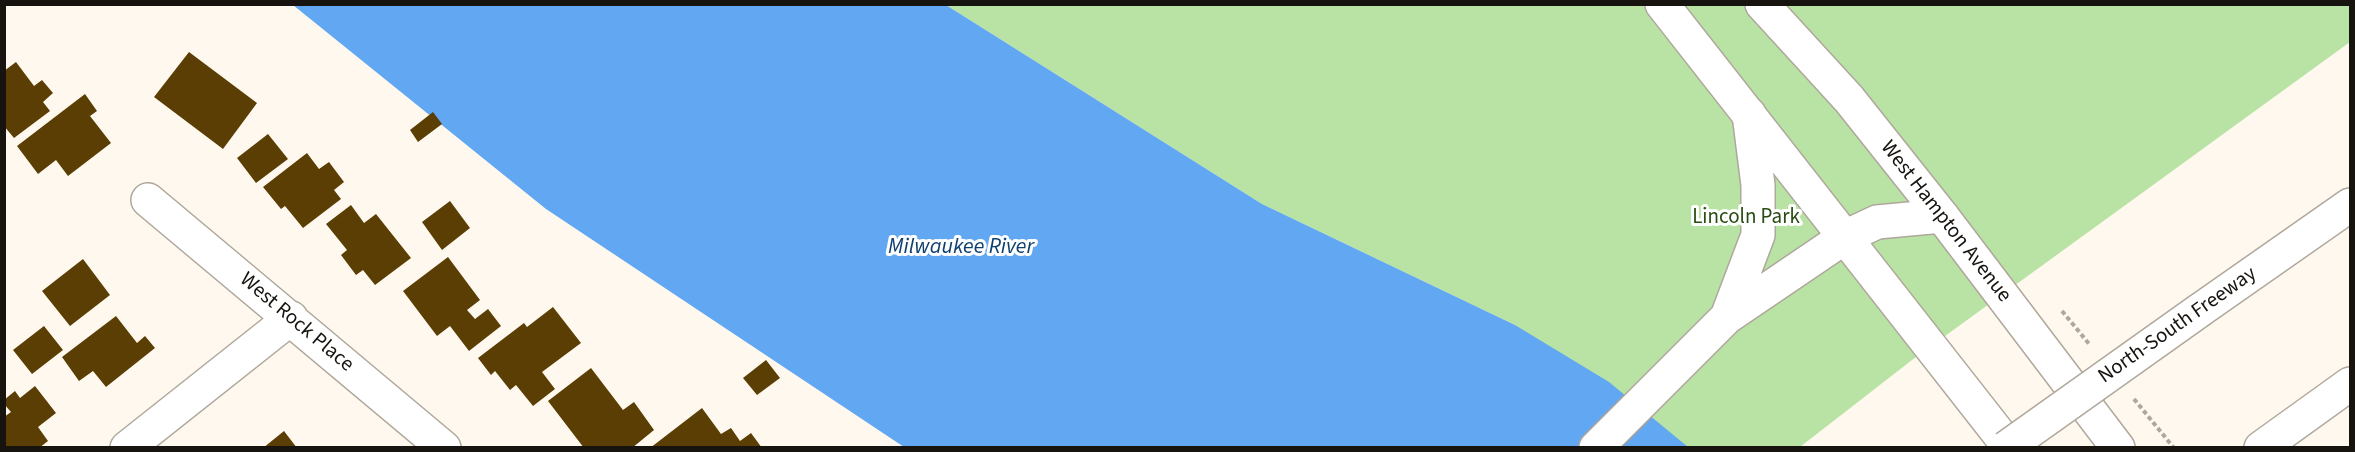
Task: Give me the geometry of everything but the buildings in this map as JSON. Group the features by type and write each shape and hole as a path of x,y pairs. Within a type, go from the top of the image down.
{"main road":[{"path":"1662,4 2010,447"},
{"name":"West Hampton Avenue","path":"1762,4 1849,99 1942,216 2118,447"},
{"path":"1727,317 1758,235 1758,185 1749,114"},
{"name":"West Rock Place","path":"148,200 444,447"},
{"name":"North-South Freeway","path":"2006,447 2350,205"},
{"path":"1596,447 1727,317 1845,237 1877,222 1942,216"},
{"path":"127,447 291,318"},
{"path":"2261,447 2350,384"}],"green space":[{"name":"Lincoln Park","path":"2350,4 2350,42 1912,360 1800,447 1688,448 1515,325 1262,204 946,5"}],"water":[{"name":"Milwaukee River","path":"293,5 946,5 1262,204 1515,325 1609,382 1688,447 904,447 546,209"}]}
